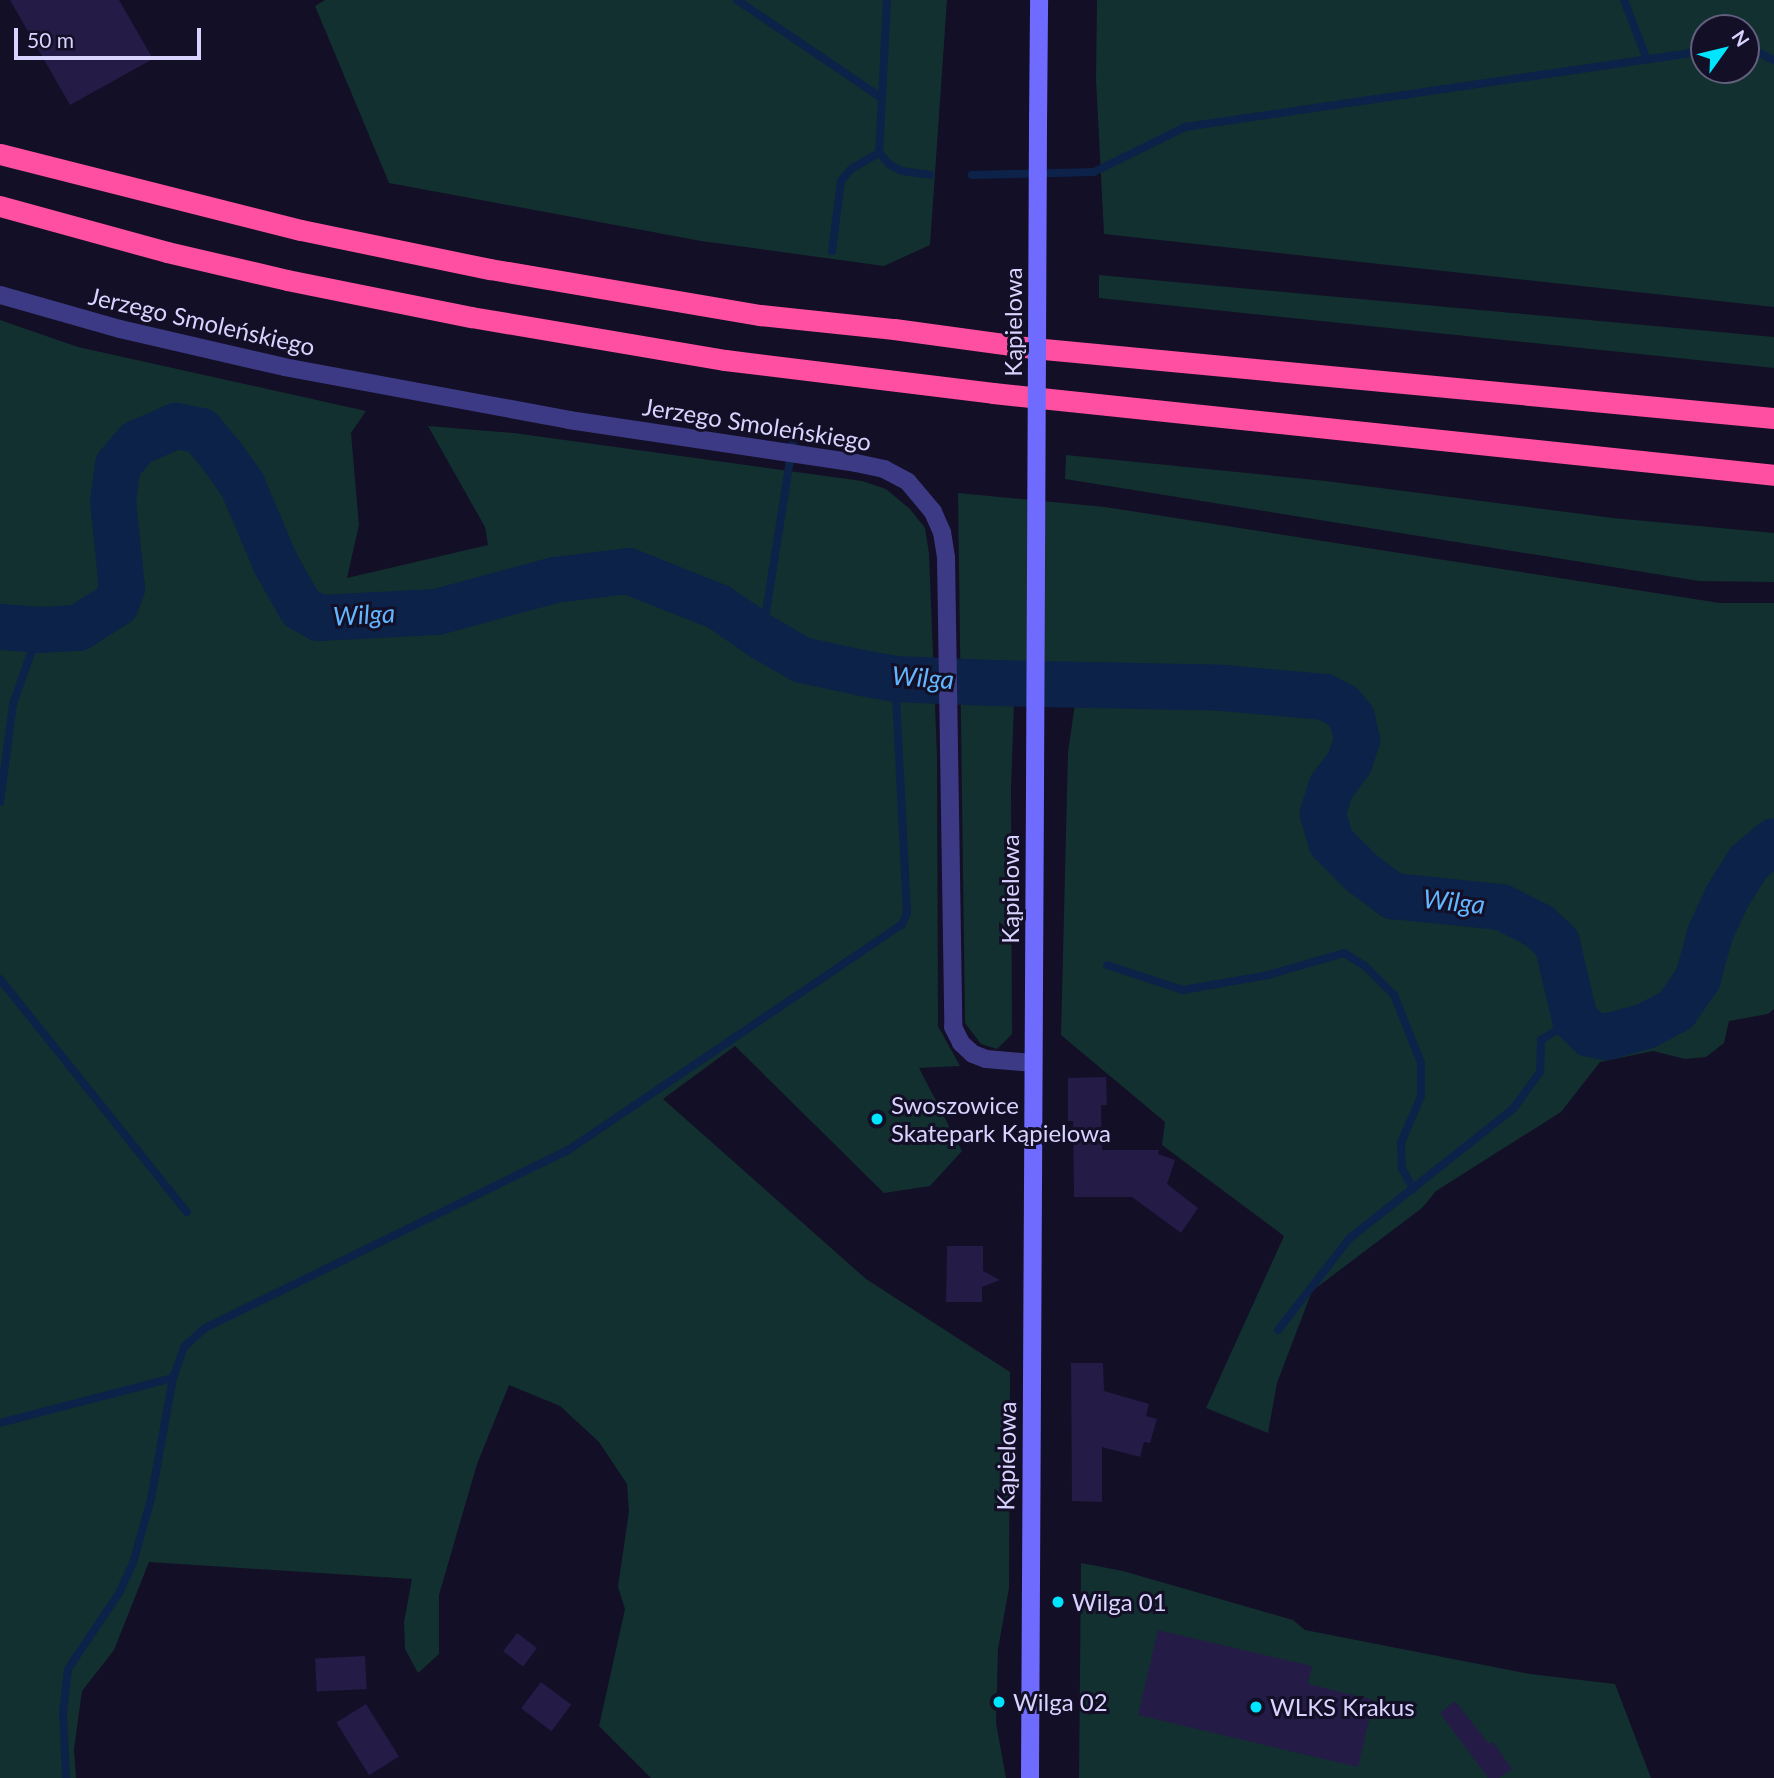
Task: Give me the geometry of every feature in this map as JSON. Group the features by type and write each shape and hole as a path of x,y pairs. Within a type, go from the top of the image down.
{"highway":[{"path":"0,154 302,230 490,269 760,315 894,329 1033,348 1774,418"},
{"path":"0,206 167,252 287,280 471,317 725,360 993,393 1774,475"}],"street":[{"name":"Kąpielowa","path":"1030,1778 1039,0"},
{"name":"Jerzego Smoleńskiego","path":"0,295 120,329 284,367 569,420 884,469 908,482 922,494 942,532 946,557 953,1027 961,1043 974,1054 986,1059 1033,1063"}],"green space":[{"path":"325,0 947,0 930,245 884,266 701,241 389,183 315,6"},
{"path":"1097,0 1774,0 1774,307 1104,234 1096,80"},
{"path":"1099,275 1774,337 1774,368 1099,298"},
{"path":"0,320 78,347 366,411 351,433 359,525 347,578 488,545 485,527 428,426 514,433 862,481 886,489 910,509 925,528 929,553 937,756 938,1026 960,1066 919,1068 962,1151 930,1186 884,1193 735,1046 663,1099 866,1279 1010,1372 1009,1588 998,1649 996,1723 1006,1778 651,1778 599,1726 625,1609 618,1587 629,1511 627,1484 599,1442 560,1406 509,1385 477,1464 439,1595 439,1654 418,1673 405,1649 404,1622 412,1579 149,1562 114,1650 82,1691 74,1749 76,1778 0,1778"},
{"path":"1066,455 1326,481 1613,518 1774,533 1774,582 1699,581 1065,479"},
{"path":"958,493 1105,507 1720,603 1774,603 1774,1009 1768,1014 1729,1021 1724,1043 1706,1057 1685,1059 1653,1051 1600,1062 1561,1112 1436,1191 1422,1208 1312,1291 1277,1383 1268,1433 1206,1408 1284,1236 1162,1145 1165,1122 1061,1035 1068,752 1076,697 1074,678 1015,675 1011,788 1012,1034 997,1049 981,1044 965,1023"},
{"path":"1081,1563 1123,1571 1293,1620 1305,1630 1530,1674 1615,1684 1651,1778 1079,1778"}],"building":[{"path":"10,0 119,0 153,59 70,105"},
{"path":"1106,1077 1107,1105 1101,1105 1102,1150 1159,1150 1158,1154 1175,1160 1167,1184 1198,1208 1181,1233 1132,1197 1074,1197 1073,1121 1068,1121 1068,1078"},
{"path":"947,1246 983,1246 983,1271 1000,1280 982,1287 982,1302 946,1302"},
{"path":"1071,1363 1103,1363 1104,1391 1149,1404 1146,1416 1157,1419 1150,1443 1144,1442 1140,1457 1102,1447 1102,1502 1072,1501"},
{"name":"WLKS Krakus","path":"1158,1630 1312,1666 1308,1684 1374,1700 1358,1767 1138,1715"},
{"path":"517,1633 537,1648 523,1666 503,1651"},
{"path":"365,1656 367,1689 317,1692 315,1659"},
{"path":"541,1682 571,1705 551,1731 521,1708"},
{"path":"1455,1701 1489,1744 1493,1742 1512,1769 1499,1778 1488,1778 1440,1713"},
{"path":"366,1704 399,1757 369,1775 336,1723"}],"waterway":[{"path":"737,0 882,98 879,153 890,165 902,171 930,175"},
{"path":"882,98 887,0"},
{"path":"1624,0 1646,57"},
{"path":"972,175 1094,172 1185,127 1690,53"},
{"path":"1760,53 1774,60"},
{"path":"832,251 841,181 851,169 879,153"},
{"name":"Wilga","path":"0,627 39,630 78,628 116,604 122,588 113,501 118,465 137,443 176,426 201,431 221,455 242,484 276,564 301,608 319,618 437,612 555,580 628,571 719,607 762,637 802,660 895,679 1224,688 1325,697 1342,706 1352,718 1357,740 1350,762 1331,787 1323,814 1331,842 1362,873 1393,896 1501,907 1539,926 1557,943 1575,1019 1590,1034 1606,1037 1646,1026 1676,1010 1698,978 1710,934 1727,897 1748,863 1774,841"},
{"path":"762,637 794,435"},
{"path":"0,802 13,704 39,630"},
{"path":"66,1778 63,1713 68,1669 119,1593 133,1563 151,1499 173,1378 184,1347 205,1328 567,1151 902,924 907,913 895,679"},
{"path":"1107,965 1183,990 1268,975 1344,953 1365,966 1394,995 1421,1063 1421,1096 1401,1143 1402,1168 1413,1189"},
{"path":"0,979 187,1212"},
{"path":"1278,1330 1350,1238 1513,1109 1540,1072 1541,1040 1575,1019"},
{"path":"0,1423 173,1378"}],"place":[{"name":"Swoszowice Skatepark Kąpielowa","path":"877,1119"},
{"name":"Wilga 01","path":"1058,1602"},
{"name":"Wilga 02","path":"999,1702"},
{"name":"WLKS Krakus","path":"1256,1707"}]}
